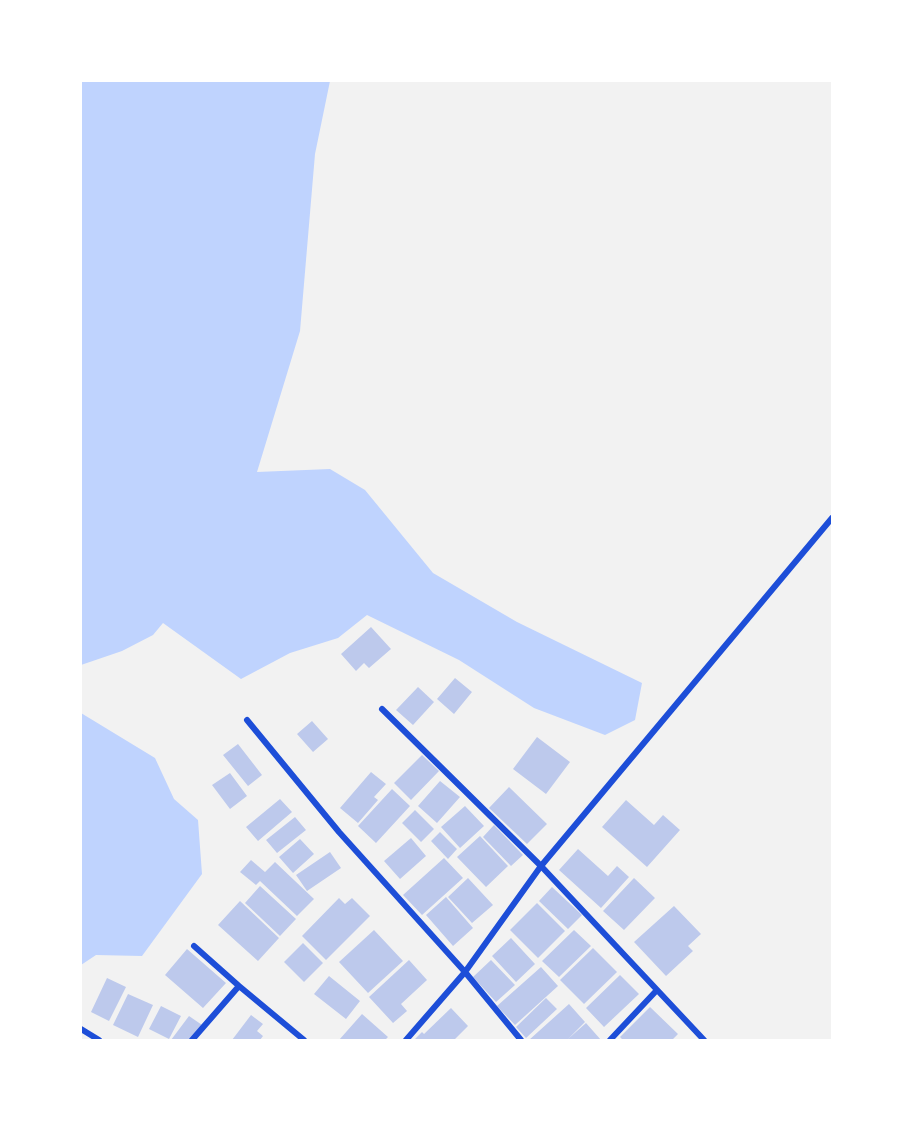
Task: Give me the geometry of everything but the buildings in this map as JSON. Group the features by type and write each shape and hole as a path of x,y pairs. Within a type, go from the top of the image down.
{"street":[{"path":"406,1040 465,972 541,866 832,518"},
{"path":"382,709 541,866 704,1040"},
{"path":"247,720 347,840 465,972 521,1040"},
{"path":"194,946 304,1040"},
{"path":"192,1040 239,986"},
{"path":"610,1040 657,990"},
{"path":"81,1029 99,1040"}],"water":[{"path":"81,81 330,81 315,154 300,331 257,472 330,469 365,490 433,573 517,622 642,683 635,720 605,735 534,708 459,660 367,615 338,638 290,653 241,679 163,623 153,635 122,651 81,665"},
{"path":"81,713 155,758 174,799 198,820 202,874 142,956 96,955 81,965"}]}
